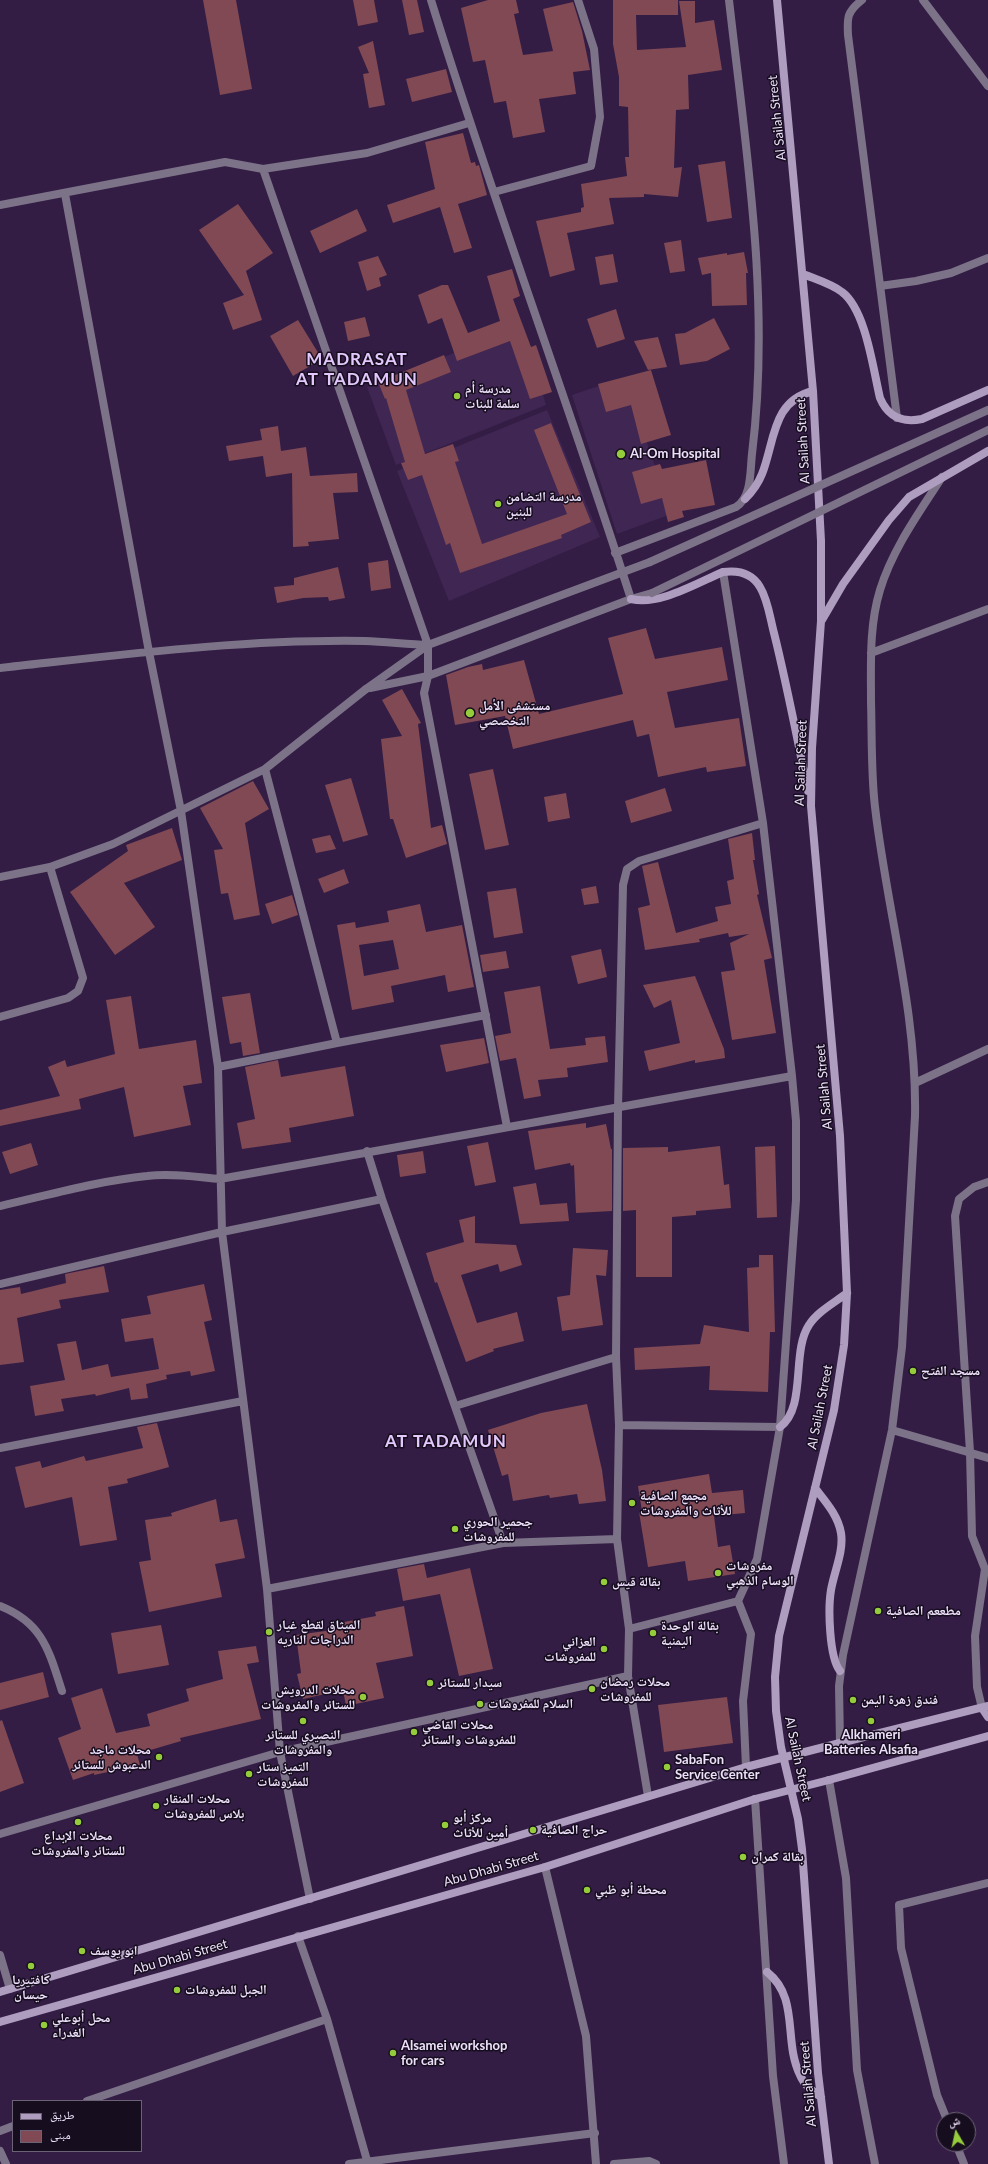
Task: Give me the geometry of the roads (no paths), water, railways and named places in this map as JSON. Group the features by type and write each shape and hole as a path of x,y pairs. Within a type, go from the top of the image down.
{"main road":[{"name":"Al Sailah Street","path":"777,0 813,391 821,541 821,621 812,748 812,806 840,1136 847,1293 844,1345 834,1410 779,1636 775,1677 776,1711 781,1747 798,1819 802,1849 821,2097 829,2164"},
{"path":"803,274 841,291 851,300 862,323 880,398 890,414 897,418 913,421 922,419 988,390"},
{"path":"745,499 762,475 779,417 784,407 792,399 813,391"},
{"path":"821,621 843,584 901,506 909,498 942,477 988,451"},
{"path":"631,600 647,602 656,600 723,572 734,571 744,573 753,578 764,595 779,653 812,806"},
{"path":"780,1427 790,1415 794,1404 803,1340 809,1324 816,1316 847,1293"},
{"path":"816,1488 838,1521 841,1533 841,1546 830,1604 834,1660 840,1671"},
{"path":"985,1707 988,1718"},
{"name":"Abu Dhabi Street","path":"0,1992 746,1767 985,1707"},
{"name":"Abu Dhabi Street","path":"0,2022 298,1936 545,1867 755,1799 988,1736"},
{"path":"767,1972 781,1986 786,1996 795,2061 800,2076 808,2088 821,2097"}],"street":[{"path":"431,0 469,123 494,192 631,600"},
{"path":"494,192 591,166 600,117 594,49 578,0"},
{"path":"615,553 736,507 745,499 755,427 759,361 759,295 755,230 729,0"},
{"path":"862,0 851,8 848,17 848,35 897,418"},
{"path":"923,0 988,86"},
{"path":"0,205 65,194 225,162 263,169 367,153 469,123"},
{"path":"263,169 428,645 428,676 424,693 507,1127"},
{"path":"65,194 149,652 181,811 218,1067 222,1232 267,1589 280,1752 310,1899"},
{"path":"880,286 951,274 988,258"},
{"path":"0,877 50,867 114,844 265,769 366,689 428,645 650,562 988,410"},
{"path":"366,689 428,676 652,593 988,430"},
{"path":"840,1743 840,1671 892,1430 902,1347 915,1083 911,1029 875,807 871,653 873,622 880,591 890,561 942,477"},
{"path":"723,572 763,822 796,1121 796,1200 780,1427 757,1559 738,1601 751,1634 743,1701 743,1734 746,1767"},
{"path":"871,653 988,609"},
{"path":"0,668 149,652 295,642 365,641 428,645"},
{"path":"265,769 337,1043"},
{"path":"648,1796 628,1676 629,1628 617,1539 619,1424 616,1357 618,1108 623,885 627,869 639,861 763,822"},
{"path":"0,1017 68,998 78,991 82,978 50,867"},
{"path":"218,1067 486,1015"},
{"path":"915,1083 988,1049"},
{"path":"0,1206 110,1181 148,1176 182,1175 220,1179 367,1151 618,1108 792,1076"},
{"path":"367,1151 382,1199 503,1543"},
{"path":"985,1707 977,1687 975,1636 985,1569 972,1536 970,1452 955,1216 959,1199 974,1187 988,1182"},
{"path":"0,1284 222,1232 382,1199"},
{"path":"456,1406 616,1357"},
{"path":"0,1448 243,1401"},
{"path":"619,1424 780,1427"},
{"path":"892,1430 988,1458"},
{"path":"267,1589 503,1543 617,1539"},
{"path":"629,1628 738,1601"},
{"path":"0,1606 17,1613 36,1628 49,1653 62,1691"},
{"path":"0,1834 280,1752 628,1676"},
{"path":"829,1780 846,1878 857,2070 875,2164"},
{"path":"755,1799 773,2076 784,2164"},
{"path":"545,1867 586,2036 595,2133 596,2164"},
{"path":"944,2112 937,2095 901,1948 900,1905 988,1883"},
{"path":"298,1936 327,2019 368,2162"},
{"path":"0,1955 10,1989"},
{"path":"90,2100 327,2019"},
{"path":"0,2131 12,2126"},
{"path":"349,2164 595,2133"},
{"path":"0,2151 6,2164"},
{"path":"959,2152 964,2164"},
{"path":"614,2164 649,2161 656,2164"}],"place":[{"name":"مدرسة أم سلمة للبنات","path":"457,396"},
{"name":"Al-Om Hospital","path":"621,454"},
{"name":"مدرسة التضامن للبنين","path":"498,504"},
{"name":"مستشفى الأمل التخصصي","path":"470,713"},
{"name":"مسجد الفتح","path":"913,1371"},
{"name":"مجمع الصافية للأثاث والمفروشات","path":"632,1503"},
{"name":"جحمير الحوري للمفروشات","path":"455,1529"},
{"name":"مفروشات الوسام الذهبي","path":"718,1573"},
{"name":"بقالة قيس","path":"604,1582"},
{"name":"مطععم الصافية","path":"878,1611"},
{"name":"الميثاق لقطع غيار الدراجات الناريه","path":"269,1632"},
{"name":"بقالة الوحدة اليمنية","path":"653,1633"},
{"name":"العزاني للمفروشات","path":"604,1649"},
{"name":"سيدار للستائر","path":"430,1683"},
{"name":"محلات رمضان للمفروشات","path":"592,1689"},
{"name":"محلات الدرويش للستائر والمفروشات","path":"363,1697"},
{"name":"فندق زهرة اليمن","path":"853,1700"},
{"name":"السلام للمفروشات","path":"480,1704"},
{"name":"النصيري للستائر والمفروشات","path":"303,1721"},
{"name":"Alkhameri Batteries Alsafia","path":"871,1721"},
{"name":"محلات القاضي للمفروشات والستائر","path":"414,1732"},
{"name":"محلات ماجد الدعبوش للستائر","path":"159,1757"},
{"name":"SabaFon Service Center","path":"667,1767"},
{"name":"التميز ستار للمفروشات","path":"249,1774"},
{"name":"محلات المنقار بلاس للمفروشات","path":"156,1806"},
{"name":"محلات الإبداع للستائر والمفروشات","path":"78,1822"},
{"name":"مركز أبو أمين للأثاث","path":"445,1825"},
{"name":"حراج الصافية","path":"533,1830"},
{"name":"بقالة كمران","path":"743,1857"},
{"name":"محطة أبو ظبي","path":"587,1890"},
{"name":"ابو يوسف","path":"82,1951"},
{"name":"كافتيريا حيسان","path":"31,1966"},
{"name":"الجبل للمفروشات","path":"177,1990"},
{"name":"محل أبوعلي الغدراء","path":"44,2025"},
{"name":"Alsamei workshop for cars","path":"393,2053"}],"district":[{"name":"MADRASAT AT TADAMUN","path":"357,370"},
{"name":"AT TADAMUN","path":"446,1442"}]}
